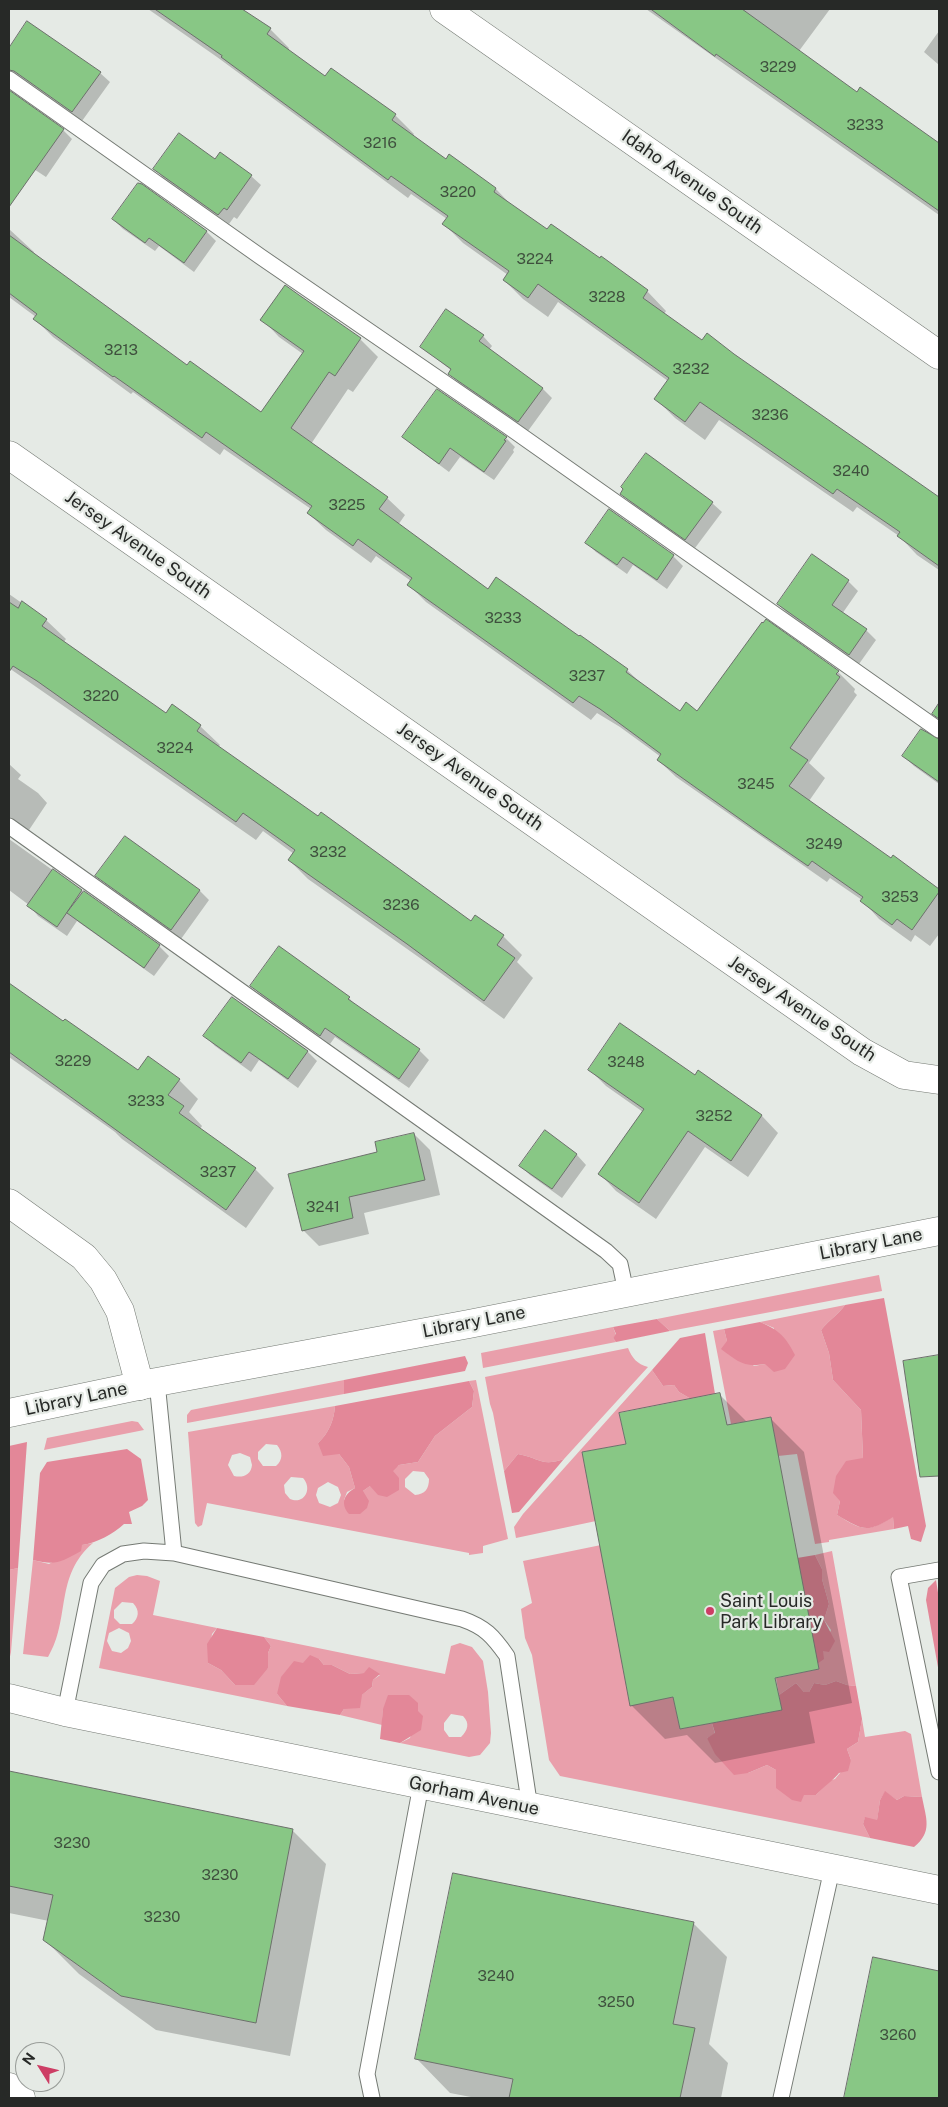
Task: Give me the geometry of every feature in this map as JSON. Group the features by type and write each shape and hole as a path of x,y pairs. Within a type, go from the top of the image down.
{"street":[{"name":"Idaho Avenue South","path":"444,9 939,355"},
{"name":"Jersey Avenue South","path":"9,455 862,1052 904,1075 939,1080"},
{"path":"9,1203 84,1257 103,1280 120,1311 149,1384"},
{"name":"Library Lane","path":"9,1414 149,1384 459,1326 939,1231"},
{"name":"Gorham Avenue","path":"9,1698 65,1712 939,1890"},
{"path":"9,2087 21,2098"}],"lane":[{"path":"9,79 261,257 506,425 939,730"},
{"path":"9,826 606,1251 620,1264 626,1292"},
{"path":"149,1384 174,1553"},
{"path":"65,1712 91,1584 103,1565 123,1554 144,1551 174,1553 462,1619 479,1625 494,1638 507,1656 530,1808"},
{"path":"939,1570 899,1578 939,1772"},
{"path":"372,2098 367,2074 421,1785"},
{"path":"781,2098 832,1869"}],"shaded area":[{"path":"879,1275 882,1291 670,1331 657,1319"},
{"path":"884,1298 926,1526 921,1542 911,1539 908,1526 894,1529 893,1517 877,1526 865,1528 859,1527 837,1515 840,1501 833,1493 836,1476 846,1461 863,1458 861,1410 833,1380 829,1353 821,1330 845,1305"},
{"path":"845,1305 821,1330 829,1353 833,1380 861,1410 863,1458 840,1501 837,1515 859,1527 865,1528 877,1526 893,1516 894,1529 815,1544 797,1454 778,1456 771,1417 731,1424 713,1331 724,1329 727,1341 754,1366 765,1364 774,1328 760,1322"},
{"path":"657,1319 670,1331 616,1342 613,1338 616,1334 613,1327"},
{"path":"760,1322 781,1335 792,1349 795,1355 785,1369 774,1372 765,1364 746,1364 736,1360 721,1349 727,1341 724,1329"},
{"path":"613,1327 616,1335 613,1338 616,1342 483,1368 481,1353"},
{"path":"705,1333 715,1394 691,1399 679,1392 674,1385 663,1386 652,1370 680,1338"},
{"path":"628,1348 635,1360 648,1367 564,1459 545,1462 518,1454 504,1471 485,1377"},
{"path":"465,1356 468,1363 465,1371 344,1394 344,1380"},
{"path":"652,1370 663,1386 674,1385 679,1392 691,1399 619,1413 626,1444 582,1452 596,1521 516,1538 514,1527 523,1514"},
{"path":"344,1380 344,1394 187,1423 187,1415 191,1410"},
{"path":"476,1380 508,1539 483,1546 483,1553 469,1555 469,1553 207,1503 202,1525 198,1527 195,1523 188,1432 335,1406 330,1426 318,1443 339,1454 349,1467 355,1488 347,1492 344,1500 363,1491 399,1465 418,1462 435,1436 472,1407 474,1391 469,1381","holes":["266,1444 277,1445 281,1453 281,1459 276,1466 263,1466 258,1459 258,1452","240,1453 250,1457 252,1465 250,1471 240,1477 234,1476 228,1465 232,1455","413,1471 424,1472 429,1479 428,1486 424,1492 415,1495 405,1487 405,1479","291,1477 303,1478 306,1482 307,1491 303,1498 299,1500 290,1499 285,1493 284,1485","328,1482 338,1487 341,1495 338,1503 330,1507 319,1503 316,1495 318,1488"]},
{"path":"469,1381 474,1391 472,1407 435,1436 418,1462 399,1465 393,1471 399,1478 399,1490 387,1497 378,1495 370,1486 363,1491 369,1501 367,1508 360,1514 349,1514 344,1500 348,1493 355,1488 349,1467 339,1454 323,1456 318,1443 330,1426 335,1406"},
{"path":"132,1421 138,1422 144,1430 44,1450 47,1438"},
{"path":"27,1442 18,1568 9,1570 9,1446"},
{"path":"127,1449 141,1459 148,1500 142,1506 129,1512 132,1524 124,1524 105,1538 82,1545 81,1551 58,1562 47,1563 33,1560 40,1473 47,1462"},
{"path":"518,1454 545,1462 564,1459 519,1512 512,1513 504,1471"},
{"path":"93,1543 81,1556 73,1569 64,1598 55,1643 48,1657 23,1654 33,1560 49,1564 82,1545"},
{"path":"601,1545 630,1705 673,1697 680,1729 712,1723 715,1734 707,1738 748,1773 767,1765 776,1770 804,1795 816,1795 828,1781 835,1779 851,1760 847,1749 858,1742 862,1719 865,1737 905,1731 911,1734 922,1797 904,1796 897,1800 885,1792 880,1800 877,1821 865,1818 863,1824 870,1838 560,1776 549,1760 532,1655 525,1638 521,1609 532,1603 523,1561"},
{"path":"832,1551 856,1686 836,1681 825,1685 814,1683 809,1692 804,1692 796,1683 779,1695 776,1678 819,1669 817,1664 831,1630 824,1620 829,1604 822,1579 822,1569 815,1555"},
{"path":"815,1555 822,1569 822,1579 829,1604 824,1620 835,1641 829,1652 823,1651 824,1659 817,1664 797,1558"},
{"path":"18,1568 11,1652 9,1661 9,1570"},
{"path":"137,1575 147,1576 160,1581 153,1615 217,1628 212,1634 208,1663 221,1670 235,1685 268,1668 268,1653 271,1646 264,1637 445,1674 451,1646 460,1643 472,1647 483,1661 488,1692 490,1743 480,1755 469,1757 400,1743 410,1738 418,1711 418,1703 383,1709 382,1725 340,1715 344,1709 372,1687 373,1680 380,1675 350,1674 332,1665 324,1665 319,1659 277,1694 287,1706 99,1668 115,1588 129,1577","holes":["122,1602 133,1603 137,1608 137,1617 132,1624 120,1624 114,1618 114,1610","119,1628 129,1633 131,1641 128,1648 121,1653 112,1651 107,1641 109,1633","451,1714 463,1716 467,1721 467,1726 461,1737 449,1737 444,1730 444,1723"]},
{"path":"936,1580 939,1599 939,1673 926,1600 928,1588"},
{"path":"217,1628 264,1637 271,1646 268,1653 268,1668 254,1685 235,1685 221,1670 208,1663 207,1644"},
{"path":"310,1655 319,1659 324,1665 332,1665 350,1674 364,1673 369,1667 380,1674 373,1680 372,1687 362,1695 360,1708 344,1709 340,1715 287,1706 277,1694 281,1677 294,1661 303,1663"},
{"path":"836,1681 856,1686 862,1719 858,1742 847,1749 851,1760 848,1771 839,1773 816,1795 804,1795 801,1802 792,1800 776,1788 776,1770 767,1765 748,1773 734,1775 715,1754 707,1738 715,1733 712,1723 781,1710 779,1695 796,1683 804,1692 809,1692 814,1683 825,1685"},
{"path":"388,1695 409,1695 418,1703 418,1711 423,1716 421,1730 400,1743 380,1739 383,1709"},
{"path":"885,1791 897,1800 904,1796 922,1797 927,1824 924,1836 914,1847 870,1838 863,1824 865,1817 877,1820 880,1800"}],"building":[{"path":"155,9 242,9 271,28 267,34 325,76 331,68 396,114 392,120 446,159 449,154 496,188 494,192 547,229 551,224 600,258 601,256 648,290 643,298 702,340 707,333 734,354 939,497 939,566 897,536 900,532 837,489 833,494 700,402 685,422 654,399 669,378 538,284 528,298 503,280 509,271 442,224 448,216 391,176 388,180 222,56"},
{"path":"651,9 742,9 857,92 860,87 939,143 939,211 716,54 715,56"},
{"path":"27,21 101,72 72,112 14,71 9,70 9,48"},
{"path":"9,90 64,129 9,207"},
{"path":"179,133 215,159 220,152 252,175 227,210 224,208 218,215 153,169"},
{"path":"138,183 207,231 184,263 149,238 145,243 112,219"},
{"path":"9,235 187,365 190,361 261,412 304,351 260,320 285,285 361,338 335,376 329,372 291,428 388,497 379,509 488,589 496,577 628,669 626,672 680,711 686,702 697,711 766,619 839,671 836,674 840,677 790,748 808,760 789,786 891,858 893,855 939,889 939,892 912,930 897,919 892,925 860,901 863,897 812,861 808,866 657,760 661,754 600,709 579,696 573,703 407,585 412,578 358,539 353,546 307,513 312,506 206,432 202,438 33,319 37,314 9,293"},
{"path":"446,309 484,335 479,341 543,388 518,422 448,374 451,369 420,347"},
{"path":"437,389 507,437 484,472 450,448 439,464 402,437"},
{"path":"646,453 713,502 685,540 620,494 623,489 621,487"},
{"path":"609,509 674,555 657,580 623,557 617,565 585,543"},
{"path":"812,554 849,580 832,605 867,629 849,655 777,604"},
{"path":"22,601 47,619 42,626 166,713 172,704 201,725 197,731 318,816 321,812 471,921 475,915 504,935 497,945 515,958 484,1001 288,860 295,850 243,813 236,822 37,681 13,666 9,672 9,602 18,608"},
{"path":"939,703 939,719 932,714"},
{"path":"921,729 939,739 939,782 902,756"},
{"path":"125,836 200,890 171,930 95,876"},
{"path":"53,869 82,890 57,927 27,906"},
{"path":"84,891 160,945 144,968 67,913"},
{"path":"279,946 350,997 348,999 420,1049 399,1079 325,1028 320,1036 250,986"},
{"path":"9,983 138,1070 148,1056 180,1079 168,1095 184,1106 179,1113 256,1168 226,1210 9,1052"},
{"path":"232,997 308,1051 288,1079 249,1052 241,1063 203,1036"},
{"path":"620,1023 695,1075 698,1070 762,1115 731,1161 688,1131 639,1203 598,1174 644,1109 588,1070"},
{"path":"545,1130 577,1154 552,1189 519,1166"},
{"path":"414,1133 425,1180 349,1197 353,1218 302,1231 288,1174 377,1152 375,1142"},
{"path":"939,1355 939,1476 920,1477 903,1361"},
{"name":"Saint Louis Park Library","path":"720,1393 727,1425 771,1417 819,1669 775,1678 782,1710 680,1729 673,1697 630,1706 582,1452 626,1444 619,1413"},
{"path":"9,1771 293,1829 256,2023 121,1996 43,1940 53,1895 9,1886"},
{"path":"453,1873 694,1922 673,2024 695,2028 680,2098 509,2098 513,2079 415,2059"},
{"path":"873,1957 939,1971 939,2098 844,2098"}],"place":[{"name":"Saint Louis Park Library","path":"710,1611"}]}
